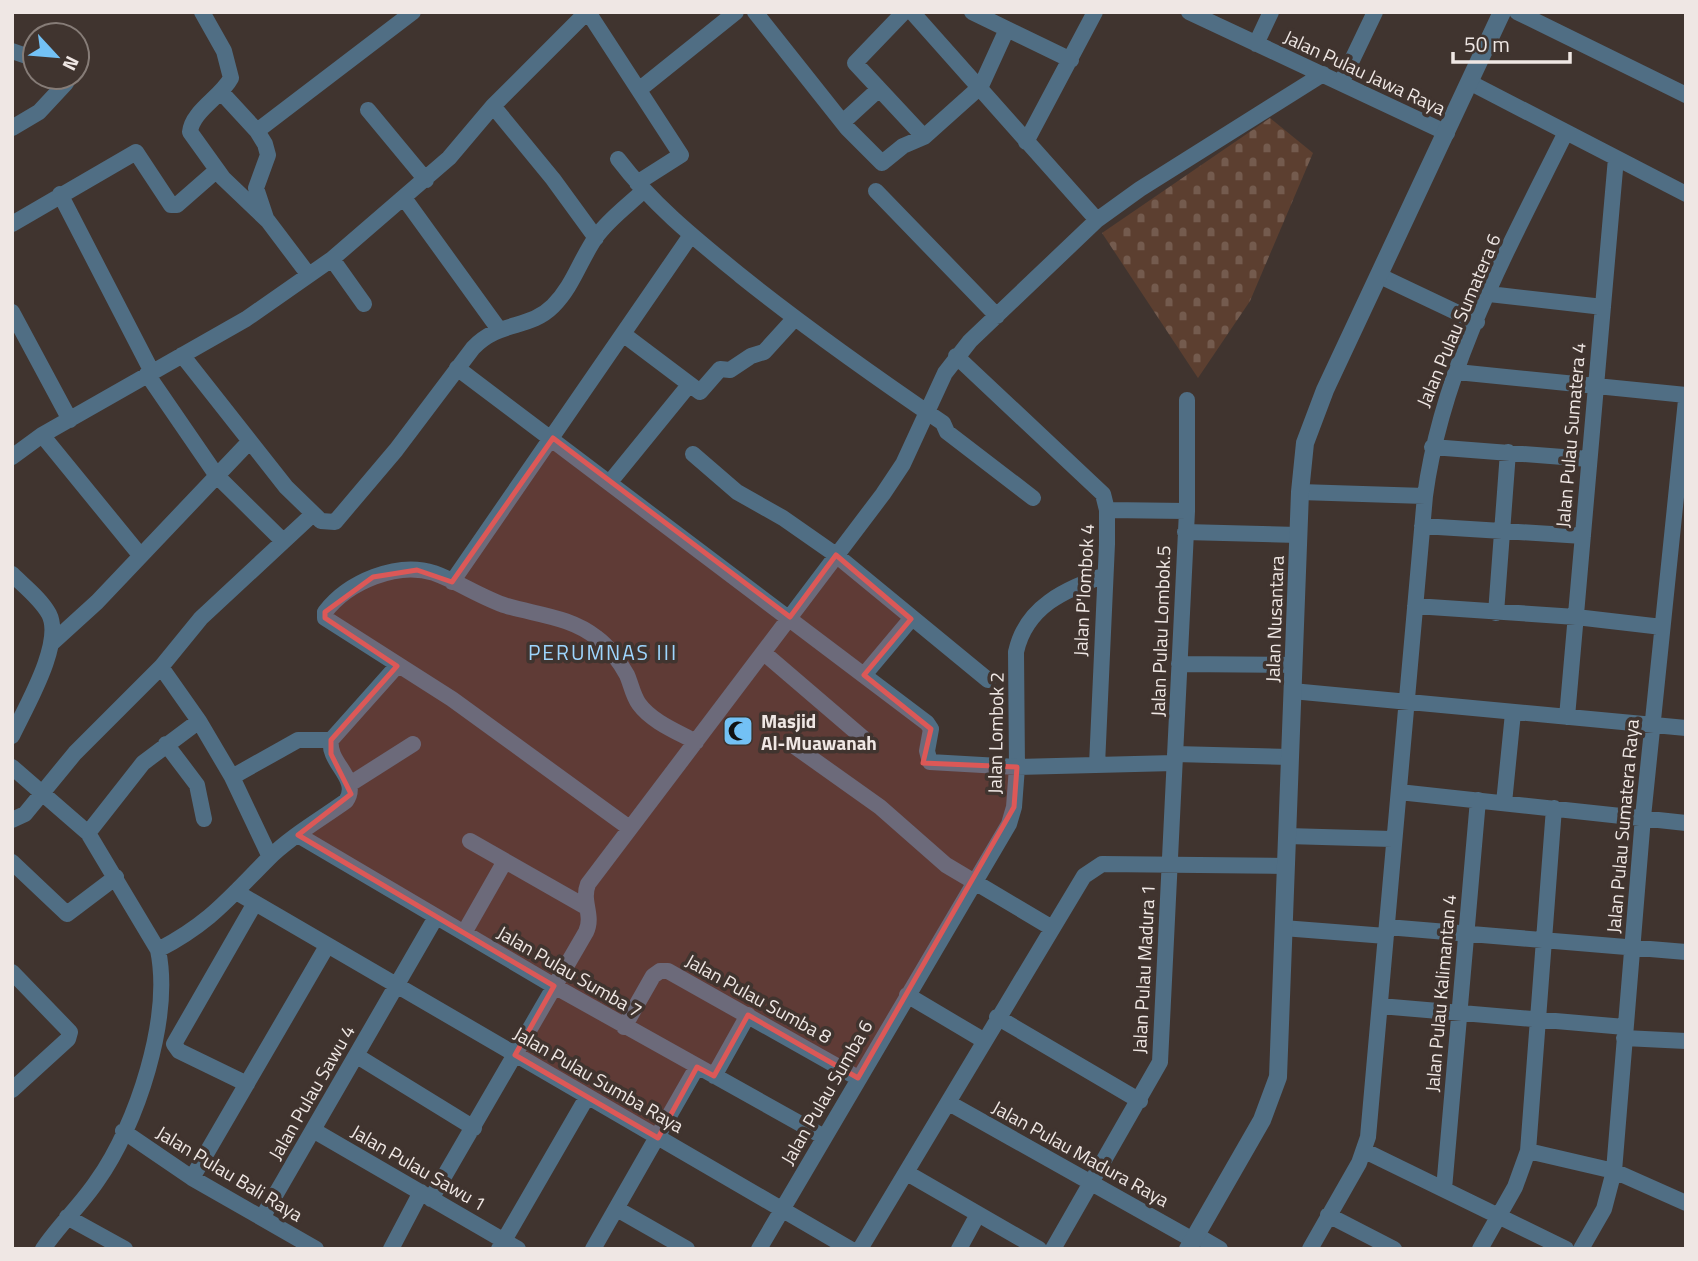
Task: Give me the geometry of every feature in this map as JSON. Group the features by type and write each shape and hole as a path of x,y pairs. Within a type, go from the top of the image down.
{"street":[{"path":"202,12 214,29 229,65 231,78 222,93 194,119 190,132 218,170 268,221 308,274"},
{"path":"257,131 414,12"},
{"path":"12,457 42,435 149,373 246,319 331,259 426,180 461,145 493,106 588,12 681,155 639,187 596,238 566,291 551,308 517,325 498,328 486,334 342,517 328,523 313,514 249,442 182,355"},
{"path":"640,89 736,12"},
{"path":"755,12 843,122 880,163 903,146 924,136 981,86 1007,29"},
{"path":"904,12 855,62 924,136"},
{"path":"912,12 981,86 1026,142 1097,220"},
{"path":"972,12 1071,60"},
{"path":"1026,142 1095,12"},
{"name":"Jalan Pulau Jawa Raya","path":"1189,12 1447,133"},
{"path":"1256,44 1271,12"},
{"path":"1341,83 1375,12"},
{"name":"Jalan Nusantara","path":"1192,1241 1276,1089 1280,1065 1301,468 1309,428 1502,12"},
{"path":"1517,12 1686,96"},
{"path":"391,1249 474,1128 589,925 590,914 584,894 588,884 628,828 764,653 902,464 956,356 1097,220 1152,181 1323,74"},
{"path":"1471,83 1686,194"},
{"path":"843,122 879,89"},
{"path":"12,128 52,100 59,91"},
{"path":"222,93 257,131 268,155 256,188 268,221"},
{"path":"493,106 553,179 596,238"},
{"path":"368,110 426,180"},
{"name":"Jalan Pulau Sumatera 6","path":"1365,1151 1374,1082 1392,839 1399,792 1422,526 1432,447 1445,398 1477,322 1566,132"},
{"path":"12,224 136,152 171,205 177,205 218,170"},
{"name":"Jalan Pulau Sumatera 4","path":"1567,717 1616,158"},
{"path":"618,159 639,187 691,235 795,318 945,424 947,432 1033,498"},
{"path":"876,191 997,316"},
{"path":"60,194 149,373 217,476 282,540"},
{"path":"404,198 498,328"},
{"path":"452,582 554,438 691,235"},
{"path":"331,259 363,304"},
{"path":"1380,276 1477,322"},
{"path":"1489,294 1603,307"},
{"path":"12,312 70,420"},
{"path":"623,334 700,392 720,369 730,370 751,356 762,354 795,318"},
{"name":"Jalan P'lombok 4","path":"956,356 1096,484 1107,510 1097,765"},
{"path":"457,368 554,438 927,723 932,729 927,751 930,762 1017,767 1175,759 1289,757"},
{"path":"1457,372 1686,397"},
{"path":"610,482 689,385"},
{"name":"Jalan Pulau Sumatera Raya","path":"1579,1248 1604,1209 1614,1171 1643,817 1662,627 1677,559 1686,397"},
{"name":"Jalan Pulau Lombok.5","path":"1170,864 1187,511 1187,400"},
{"path":"42,435 140,555"},
{"path":"53,642 97,602 249,442"},
{"path":"1432,447 1590,459"},
{"path":"1496,613 1508,453"},
{"path":"693,454 737,492 792,524 836,555 988,680"},
{"path":"1300,492 1425,496"},
{"path":"1107,510 1187,511"},
{"path":"12,820 25,814 75,752 161,667 201,618 313,514"},
{"path":"1422,526 1583,536"},
{"path":"1185,532 1298,535"},
{"path":"628,828 498,731 325,618 325,611 351,587 381,575 416,570 435,573 490,600 565,620 584,629 607,648 626,673 638,703 651,716 696,743"},
{"path":"12,574 49,614 54,626 53,642 12,736"},
{"name":"Jalan Lombok 2","path":"907,995 1009,824 1014,807 1017,767 1016,652 1019,639 1027,623 1046,602 1064,590 1105,575"},
{"path":"1415,606 1576,617 1662,627"},
{"path":"864,675 911,619"},
{"path":"764,653 869,743"},
{"path":"1179,664 1293,665"},
{"path":"158,950 199,927 238,893 270,857 346,801 351,794 350,784 331,754 331,740 397,666"},
{"path":"161,667 199,721 233,777 270,857"},
{"path":"1292,691 1686,728"},
{"path":"1504,803 1513,713"},
{"path":"88,833 137,771 166,744 199,721"},
{"path":"233,777 298,740 331,740"},
{"path":"790,743 880,807 930,853 973,883 1052,928"},
{"path":"166,744 197,785 204,820"},
{"path":"350,784 413,744"},
{"path":"12,766 40,793 70,814 88,833 158,950 162,994 145,1076 124,1131 97,1181 43,1249"},
{"path":"1399,792 1686,822"},
{"name":"Jalan Pulau Kalimantan 4","path":"1444,1189 1478,800"},
{"path":"1480,1249 1524,1169 1528,1151 1535,1020 1553,808"},
{"name":"Jalan Pulau Sumba 7","path":"298,835 624,1027 824,1137"},
{"path":"1287,836 1392,839"},
{"path":"470,841 586,907"},
{"path":"464,933 505,860"},
{"path":"12,862 67,914 116,877"},
{"path":"860,1249 1084,876 1093,868 1121,863 1286,866"},
{"name":"Jalan Pulau Madura 1","path":"1053,1249 1140,1101 1161,1055 1170,864"},
{"name":"Jalan Pulau Sumba Raya","path":"238,893 850,1249"},
{"path":"247,1084 179,1051 174,1044 255,903"},
{"name":"Jalan Pulau Sawu 4","path":"262,1218 436,916"},
{"path":"1283,928 1466,934 1686,952"},
{"path":"192,1178 327,946"},
{"name":"Jalan Pulau Sumba 8","path":"624,1027 653,976 660,971 678,974 858,1078"},
{"path":"12,972 70,1032 68,1039 16,1079"},
{"path":"907,995 984,1040"},
{"name":"Jalan Pulau Sumba 6","path":"759,1249 907,995"},
{"path":"1380,1006 1535,1020 1686,1041"},
{"path":"714,1076 748,1015"},
{"path":"997,1017 1140,1101"},
{"path":"357,1056 474,1128"},
{"path":"593,1249 697,1067"},
{"path":"507,1246 587,1097"},
{"name":"Jalan Pulau Madura Raya","path":"949,1102 1192,1241 1220,1249"},
{"name":"Jalan Pulau Sawu 1","path":"313,1130 507,1246"},
{"name":"Jalan Pulau Bali Raya","path":"124,1131 192,1178 305,1246"},
{"path":"1310,1249 1365,1151 1498,1217 1579,1248"},
{"path":"1528,1151 1614,1171 1686,1203"},
{"path":"907,1173 1039,1249"},
{"path":"617,1209 687,1249"},
{"path":"959,1249 978,1214"},
{"path":"1328,1215 1394,1249"},
{"path":"68,1217 125,1249"}],"highlighted area":[{"path":"553,438 790,617 836,555 911,619 864,675 931,729 923,763 1017,767 1014,807 858,1078 748,1015 714,1076 697,1067 658,1138 515,1055 554,986 298,835 351,794 331,754 331,740 397,666 325,618 325,612 373,577 417,570 452,582"}],"green space":[{"path":"1270,118 1313,153 1250,301 1198,378 1102,233"}],"place":[{"name":"Masjid Al-Muawanah","path":"738,731"}],"district":[{"name":"PERUMNAS III","path":"603,652"}]}
